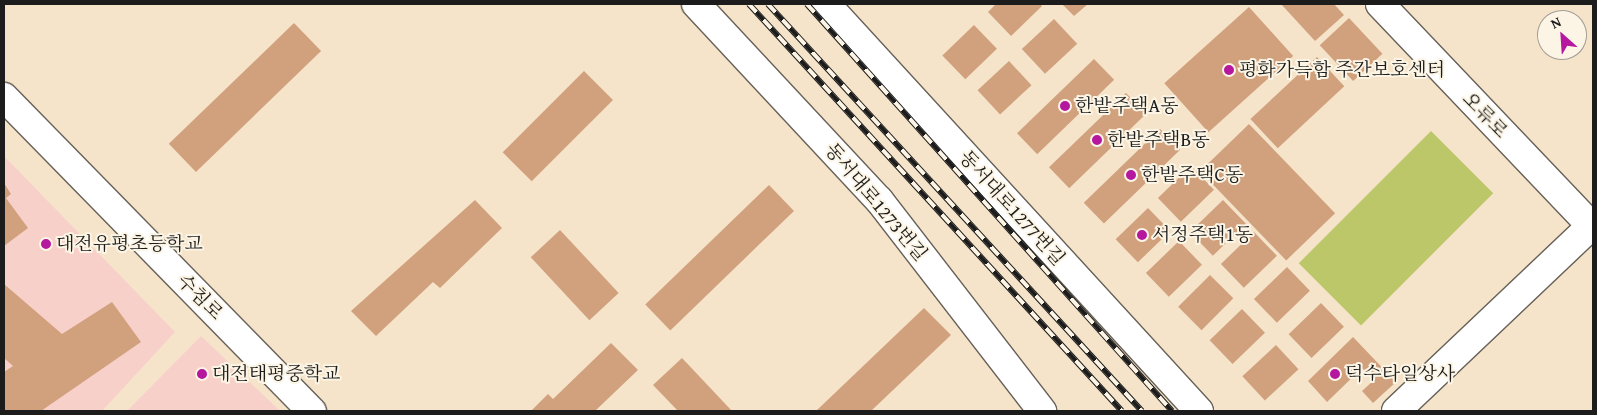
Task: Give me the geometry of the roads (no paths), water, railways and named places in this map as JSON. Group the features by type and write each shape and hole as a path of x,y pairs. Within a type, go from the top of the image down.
{"street":[{"name":"동서대로1273번길","path":"696,4 879,200 1031,408"},
{"name":"동서대로1277번길","path":"826,4 1199,411"},
{"name":"오류로","path":"1380,4 1592,227 1396,411"},
{"name":"수침로","path":"4,97 312,411"}],"railway":[{"path":"749,4 1122,411"},
{"path":"768,4 1142,411"},
{"path":"807,4 1172,411"}],"place":[{"name":"평화가득함 주간보호센터","path":"1229,70"},
{"name":"한밭주택A동","path":"1065,106"},
{"name":"한밭주택B동","path":"1097,140"},
{"name":"한밭주택C동","path":"1131,175"},
{"name":"서정주택1동","path":"1142,235"},
{"name":"대전유평초등학교","path":"46,244"},
{"name":"대전태평중학교","path":"202,374"},
{"name":"덕수타일상사","path":"1335,374"}]}
